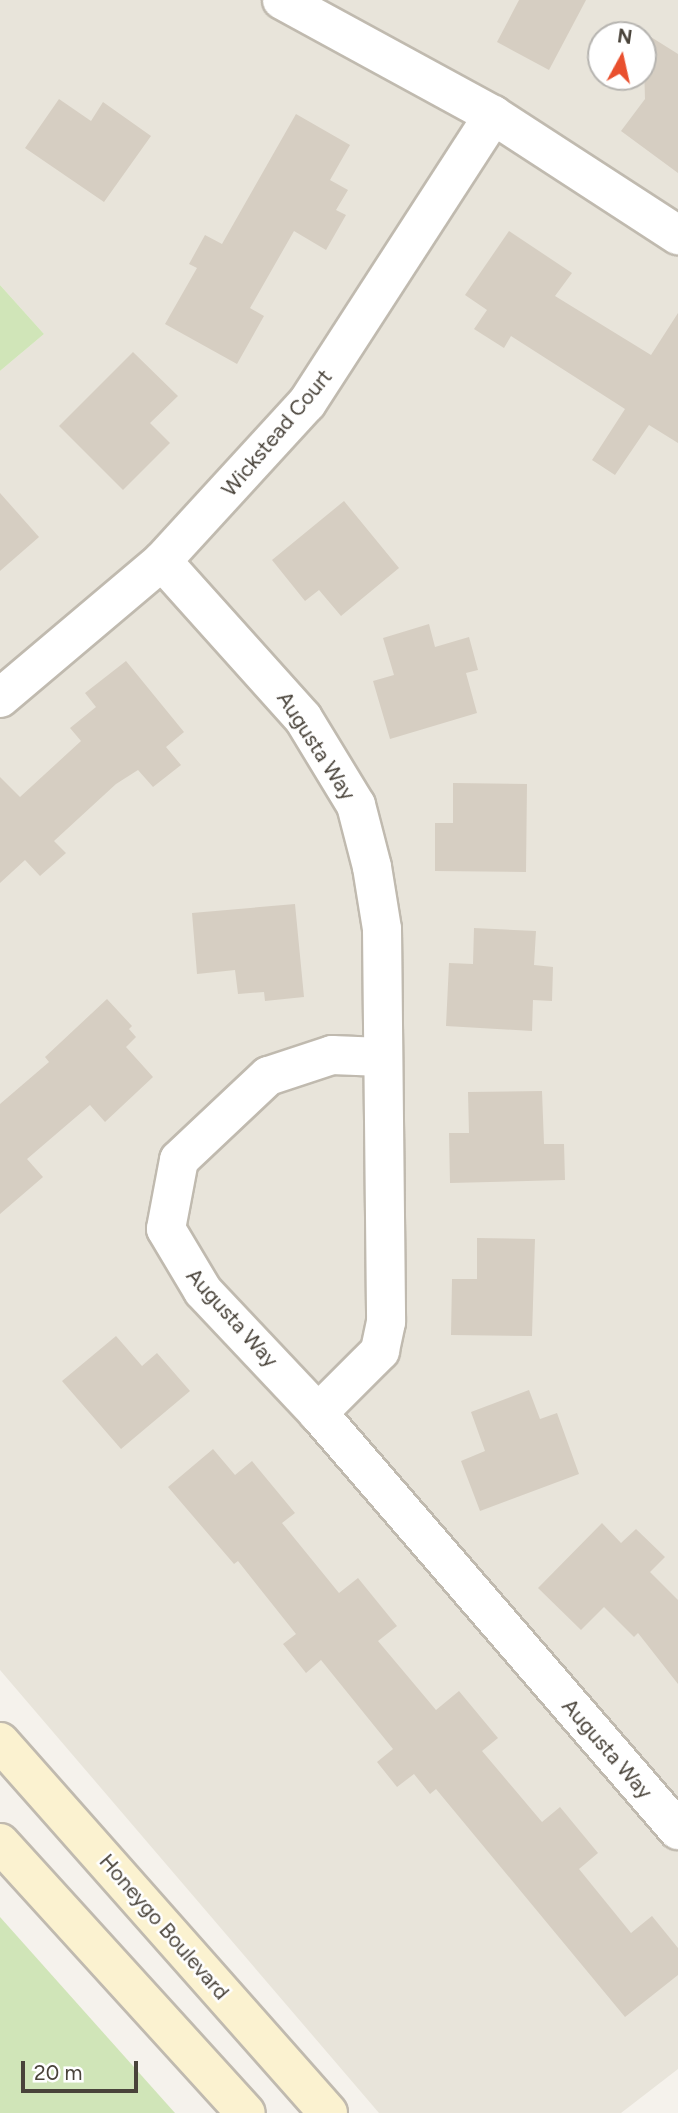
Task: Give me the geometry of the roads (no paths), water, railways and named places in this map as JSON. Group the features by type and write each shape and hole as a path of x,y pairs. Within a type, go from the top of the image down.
{"main road":[{"name":"Honeygo Boulevard","path":"0,1742 328,2113"},
{"path":"0,1843 246,2113"}],"street":[{"path":"282,0 493,116 678,235"},
{"name":"Wickstead Court","path":"0,698 162,561 307,403 493,116"},
{"name":"Augusta Way","path":"162,561 303,718 356,805 382,929 386,1322 380,1351 318,1413"},
{"name":"Augusta Way","path":"382,1056 332,1055 268,1076 179,1160 168,1204 166,1228 184,1265 318,1413 678,1830"}]}
